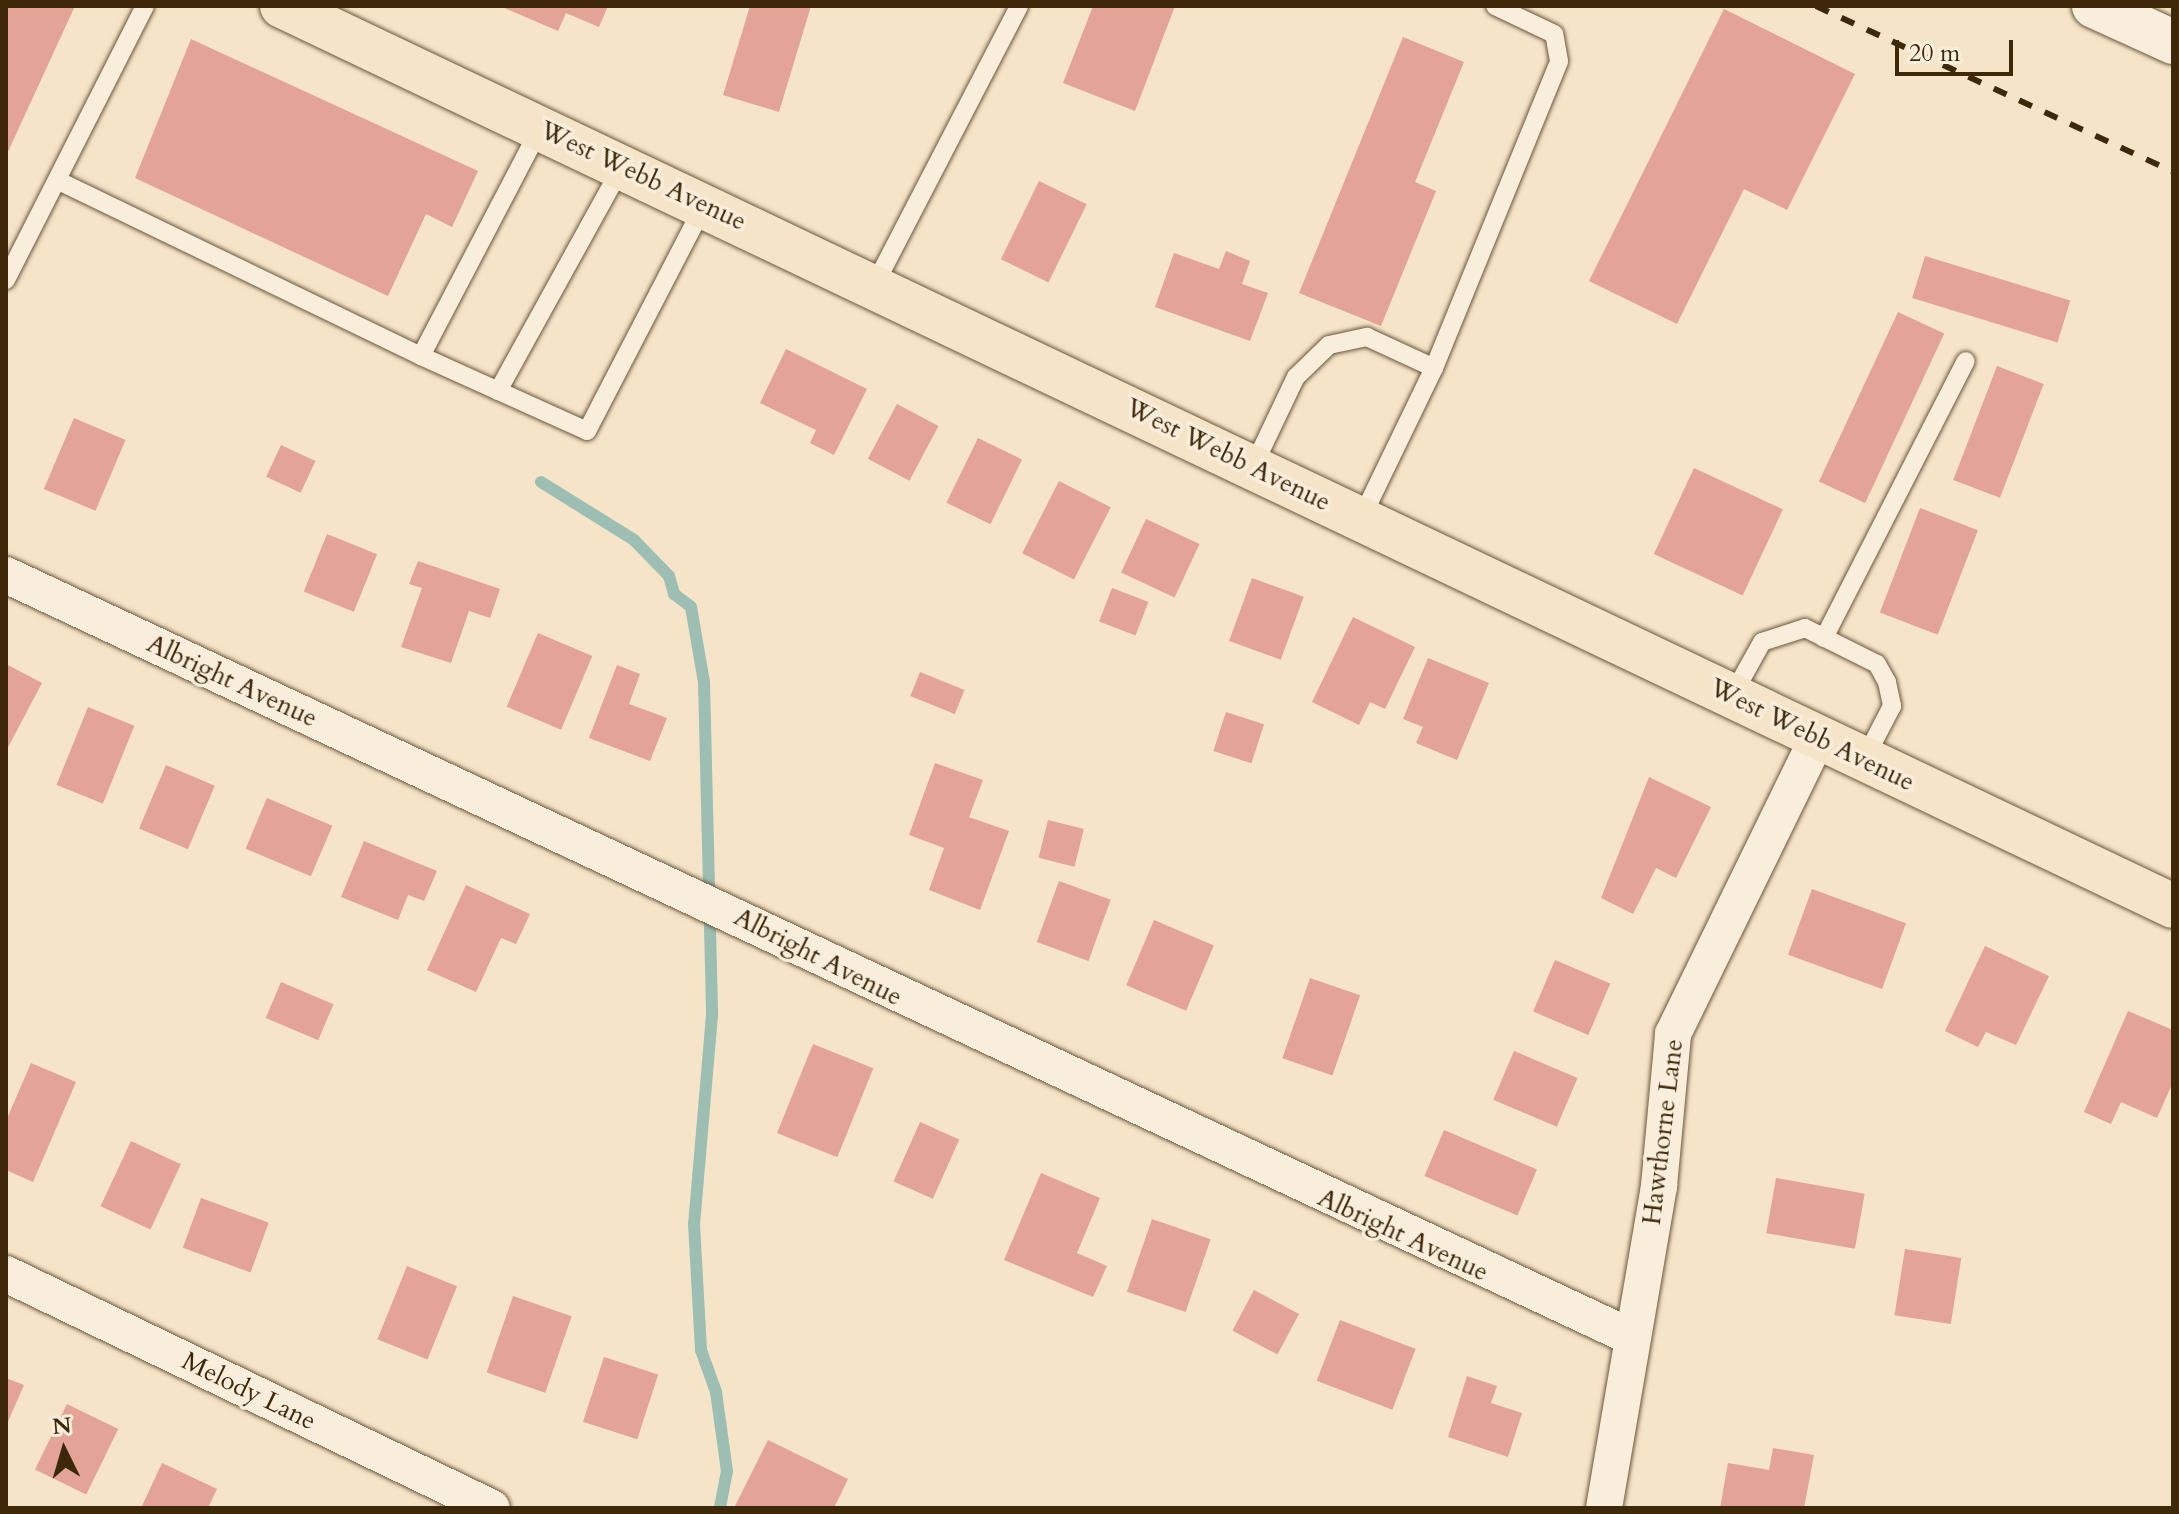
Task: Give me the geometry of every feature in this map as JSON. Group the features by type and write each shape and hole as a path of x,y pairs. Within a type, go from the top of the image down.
{"highway":[{"name":"West Webb Avenue","path":"282,6 2173,906"}],"street":[{"path":"2094,6 2173,42"},
{"name":"Albright Avenue","path":"6,575 700,897 1443,1255 1631,1337"},
{"name":"Hawthorne Lane","path":"1604,1508 1659,1186 1673,1034 1818,737"},
{"name":"Melody Lane","path":"6,1274 445,1499 492,1508"}],"lane":[{"path":"6,280 61,182 145,6"},
{"path":"874,286 1019,6"},
{"path":"1361,519 1434,368 1559,61 1554,34 1495,6"},
{"path":"421,356 540,127"},
{"path":"498,391 622,166"},
{"path":"61,182 421,356 587,431 704,205"},
{"path":"1253,467 1296,377 1329,345 1367,337 1434,368"},
{"path":"1824,638 1966,361"},
{"path":"1732,696 1762,642 1805,628 1877,664 1887,682 1892,706 1864,760"}],"building":[{"path":"6,6 75,6 6,156"},
{"path":"500,6 608,6 599,27 566,13 558,31"},
{"path":"750,6 811,6 779,112 723,95"},
{"path":"1093,6 1175,6 1135,111 1063,83"},
{"path":"1724,9 1855,74 1787,210 1744,189 1677,324 1589,281"},
{"path":"1403,37 1464,62 1415,182 1436,191 1381,326 1299,293"},
{"path":"191,39 478,171 452,227 426,214 388,296 135,178"},
{"path":"1039,181 1087,204 1048,282 1001,259"},
{"path":"1226,251 1250,261 1242,284 1268,293 1250,341 1155,307 1174,253 1219,269"},
{"path":"1925,256 2070,300 2057,343 1912,298"},
{"path":"1898,312 1944,334 1865,503 1819,481"},
{"path":"786,349 867,389 834,455 810,443 816,430 760,403"},
{"path":"1997,366 2044,384 2000,498 1953,480"},
{"path":"897,404 938,426 909,481 868,459"},
{"path":"74,418 126,440 95,511 44,489"},
{"path":"978,438 1022,459 990,524 946,503"},
{"path":"281,445 315,461 301,493 266,477"},
{"path":"1694,468 1783,509 1743,596 1654,554"},
{"path":"1059,481 1111,507 1074,580 1022,553"},
{"path":"1920,508 1978,530 1938,635 1880,613"},
{"path":"1146,519 1199,544 1175,597 1121,572"},
{"path":"327,534 377,554 354,612 304,591"},
{"path":"418,561 500,589 490,618 469,611 451,663 401,647 422,588 409,584"},
{"path":"1252,578 1304,597 1281,660 1229,641"},
{"path":"1112,588 1148,602 1136,636 1099,622"},
{"path":"1353,617 1415,647 1385,709 1370,702 1359,725 1312,702"},
{"path":"538,633 592,656 561,730 507,707"},
{"path":"1428,658 1489,683 1457,760 1416,743 1423,727 1403,719"},
{"path":"6,664 42,683 6,751"},
{"path":"617,665 640,674 629,704 667,718 650,761 589,738"},
{"path":"920,672 965,690 955,714 910,696"},
{"path":"88,707 134,726 103,804 57,785"},
{"path":"1226,712 1264,724 1251,763 1213,751"},
{"path":"935,763 983,780 969,817 1009,831 980,910 929,890 944,848 909,835"},
{"path":"166,765 215,786 188,849 139,829"},
{"path":"1649,777 1711,807 1676,878 1656,868 1633,914 1601,898"},
{"path":"267,798 332,826 311,876 246,849"},
{"path":"1048,820 1084,829 1074,867 1039,858"},
{"path":"364,841 437,871 424,901 408,895 398,920 341,897"},
{"path":"1059,881 1111,900 1088,961 1037,942"},
{"path":"466,885 530,914 516,944 501,938 476,992 427,970"},
{"path":"1812,889 1906,923 1882,989 1788,955"},
{"path":"1154,920 1214,945 1186,1011 1126,985"},
{"path":"1985,946 2049,976 2016,1045 1986,1032 1978,1047 1945,1031"},
{"path":"1555,960 1610,983 1588,1035 1533,1012"},
{"path":"1310,978 1360,995 1332,1076 1282,1058"},
{"path":"281,982 333,1004 318,1040 266,1018"},
{"path":"2128,1011 2173,1030 2173,1082 2157,1118 2121,1102 2111,1124 2084,1112"},
{"path":"813,1044 873,1068 837,1157 777,1133"},
{"path":"1514,1051 1578,1078 1557,1127 1493,1100"},
{"path":"31,1063 76,1082 33,1182 6,1170 6,1121"},
{"path":"920,1122 959,1139 933,1199 894,1181"},
{"path":"1444,1130 1537,1169 1517,1215 1424,1176"},
{"path":"131,1141 181,1164 150,1229 101,1206"},
{"path":"1041,1173 1100,1198 1077,1253 1107,1266 1093,1297 1004,1260"},
{"path":"1776,1178 1865,1194 1855,1249 1766,1233"},
{"path":"201,1198 269,1223 251,1272 183,1248"},
{"path":"1152,1219 1211,1239 1186,1312 1127,1292"},
{"path":"1905,1249 1961,1258 1951,1324 1895,1315"},
{"path":"407,1266 457,1286 427,1359 377,1339"},
{"path":"1254,1290 1299,1314 1277,1355 1232,1331"},
{"path":"513,1296 572,1316 545,1393 487,1373"},
{"path":"1340,1320 1416,1349 1392,1410 1317,1381"},
{"path":"604,1357 658,1375 637,1439 583,1422"},
{"path":"1467,1376 1497,1386 1491,1403 1522,1413 1508,1457 1448,1437"},
{"path":"6,1378 24,1385 6,1426"},
{"path":"67,1404 118,1429 86,1495 35,1470"},
{"path":"768,1440 848,1479 834,1508 734,1508"},
{"path":"1773,1448 1814,1455 1804,1508 1720,1508 1728,1463 1769,1470"},
{"path":"162,1463 217,1489 208,1508 141,1508"}],"waterway":[{"path":"541,482 634,540 669,576 674,594 691,607 704,682 712,1015 694,1224 701,1350 716,1392 727,1471 720,1508"}],"railway":[{"path":"1816,6 2173,172"}]}
